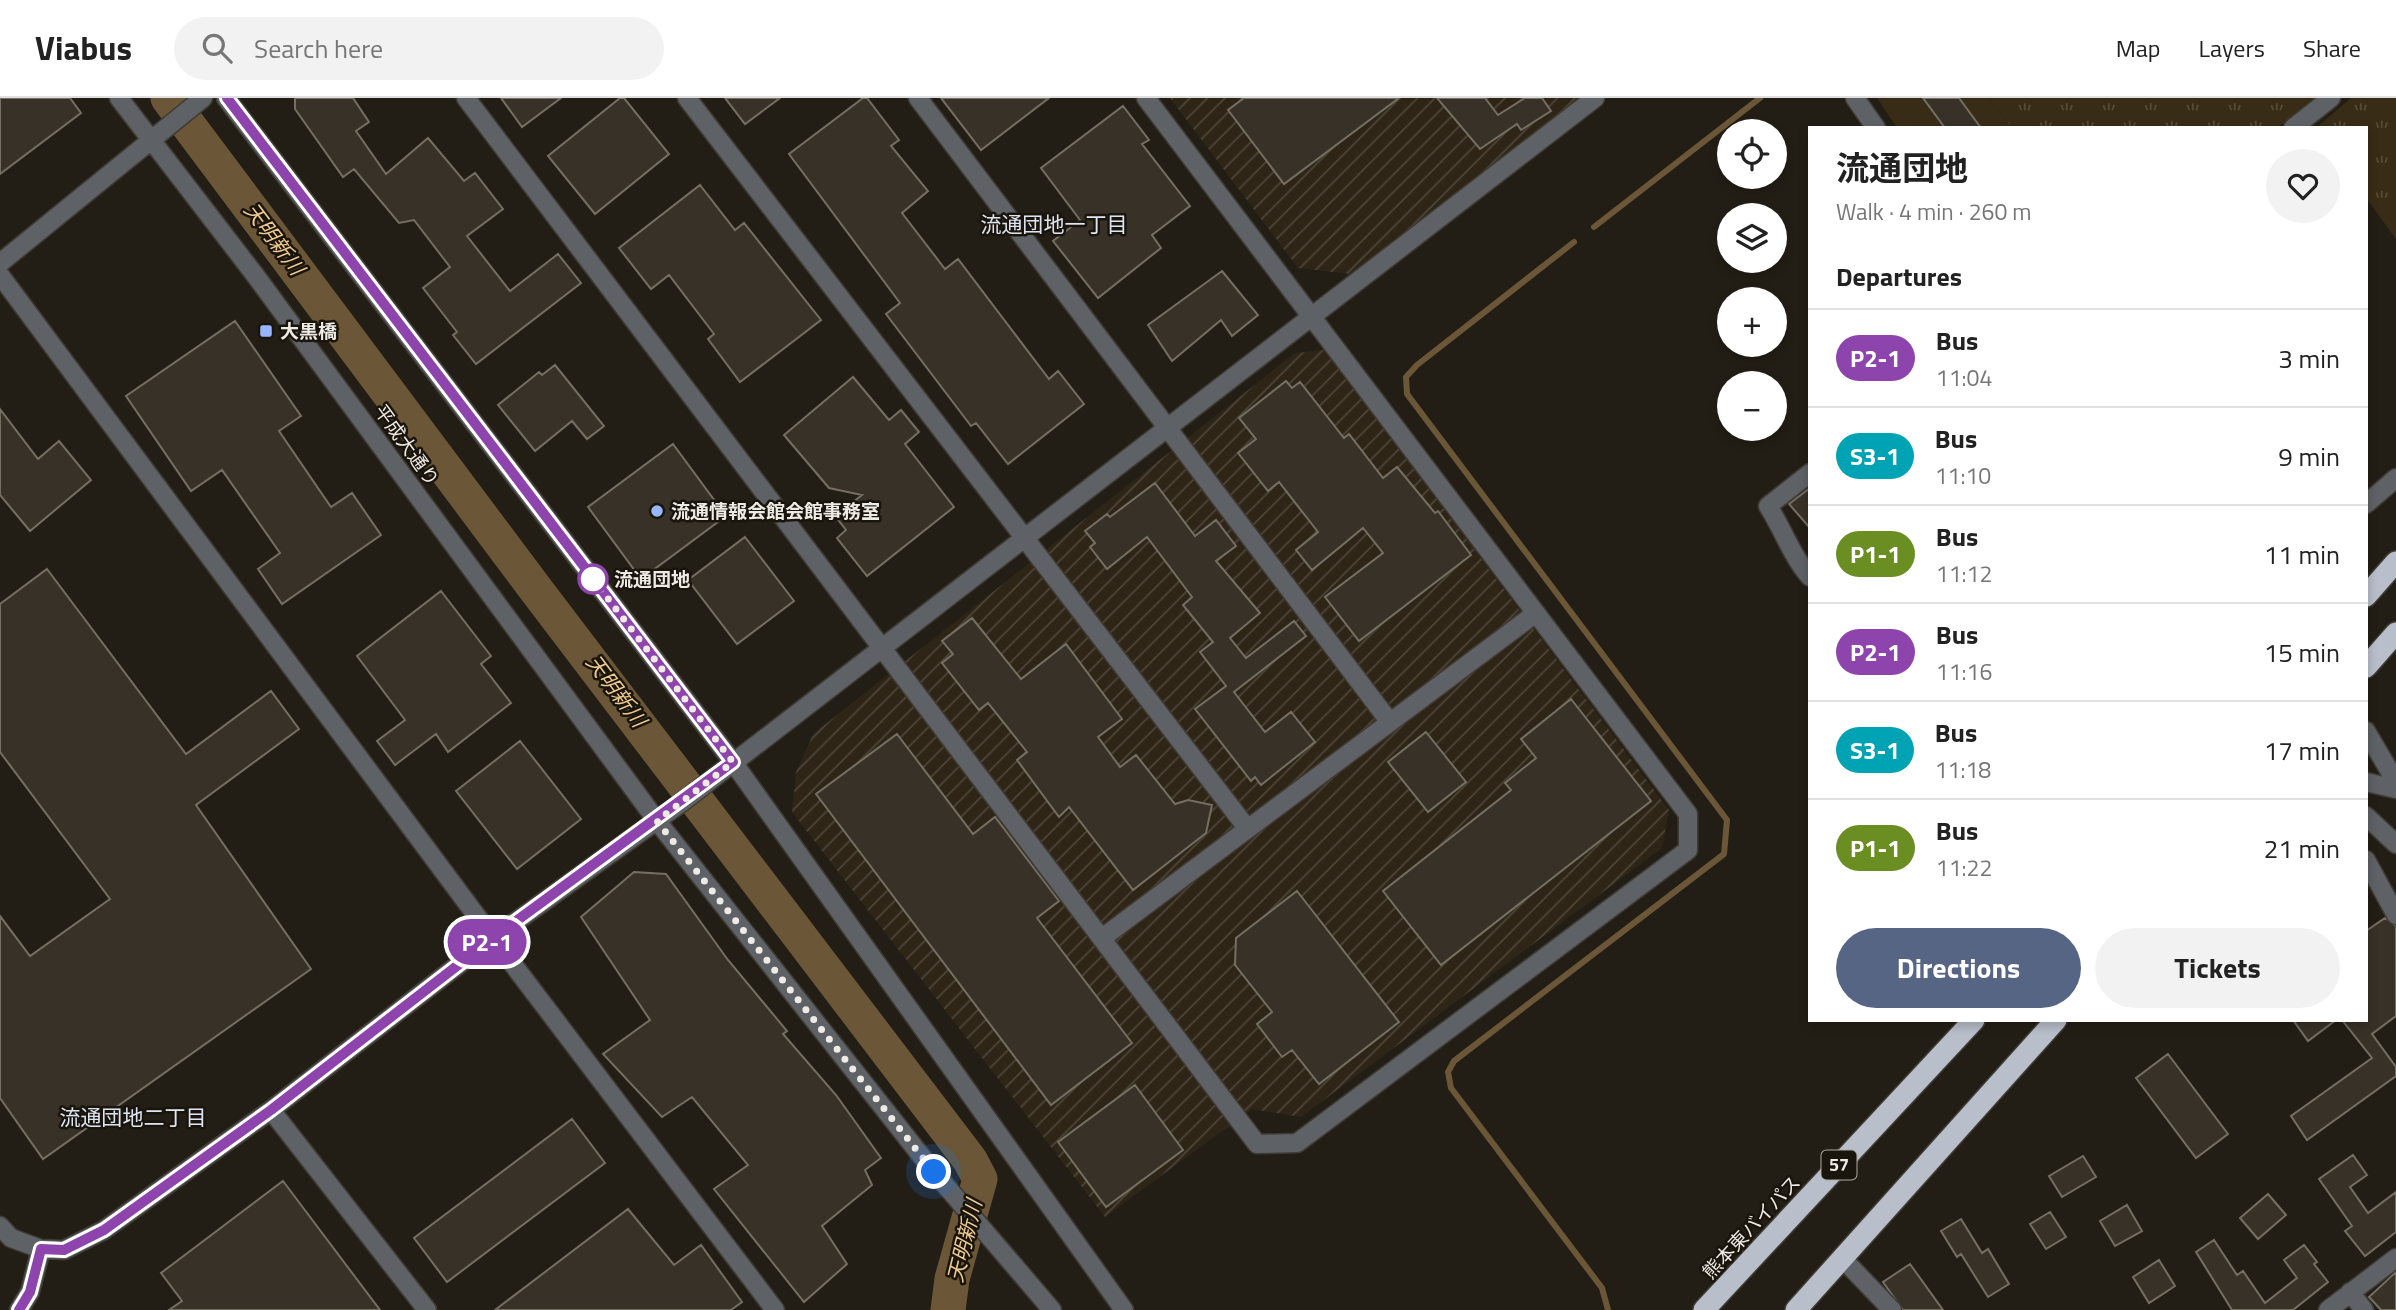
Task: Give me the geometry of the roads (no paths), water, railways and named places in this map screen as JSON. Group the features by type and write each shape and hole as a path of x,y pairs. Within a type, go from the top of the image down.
{"highway":[{"path":"2368,594 2396,562"},
{"path":"2368,665 2396,634"},
{"name":"熊本東バイパス","path":"1704,1310 1972,1022"},
{"path":"1796,1310 2054,1022"}],"street":[{"name":"平成大通り","path":"118,98 247,264 657,821 934,1172 1052,1310"},
{"path":"0,263 203,98"},
{"path":"226,98 727,767 1124,1310"},
{"path":"466,98 880,649 1257,1143 1297,1143 1688,850 1688,814 1146,98"},
{"path":"687,98 1247,828"},
{"path":"918,98 1390,721"},
{"path":"0,1226 11,1238 41,1249 64,1250 104,1230 271,1110 493,938 681,803 1595,98"},
{"path":"1855,98 1875,126"},
{"path":"2296,126 2331,98"},
{"path":"0,275 493,938 775,1310"},
{"path":"1808,475 1768,506 1801,567 1808,575"},
{"path":"2368,502 2396,478"},
{"path":"1102,938 1536,614"},
{"path":"2368,734 2396,782"},
{"path":"2368,782 2396,789"},
{"path":"2368,818 2396,844"},
{"path":"2368,864 2396,915"},
{"path":"271,1110 427,1310"},
{"path":"19,1310 30,1292 41,1249"},
{"path":"1842,1258 1892,1310"},
{"path":"2328,1310 2396,1258"},
{"path":"2350,1292 2364,1310"}],"waterway":[{"name":"天明新川","path":"168,98 537,591 970,1160 980,1179 952,1279 948,1310"},
{"path":"1594,227 1760,98"},
{"path":"1574,242 1417,365 1406,377 1407,394 1727,820 1724,854 1454,1061 1448,1072 1451,1088 1602,1288 1608,1310"}],"place":[{"name":"大黒橋","path":"266,331"},
{"name":"流通情報会館会館事務室","path":"657,511"},
{"name":"流通団地","path":"593,579"}],"district":[{"name":"流通団地一丁目","path":"1054,225"},
{"name":"流通団地二丁目","path":"133,1118"}]}
